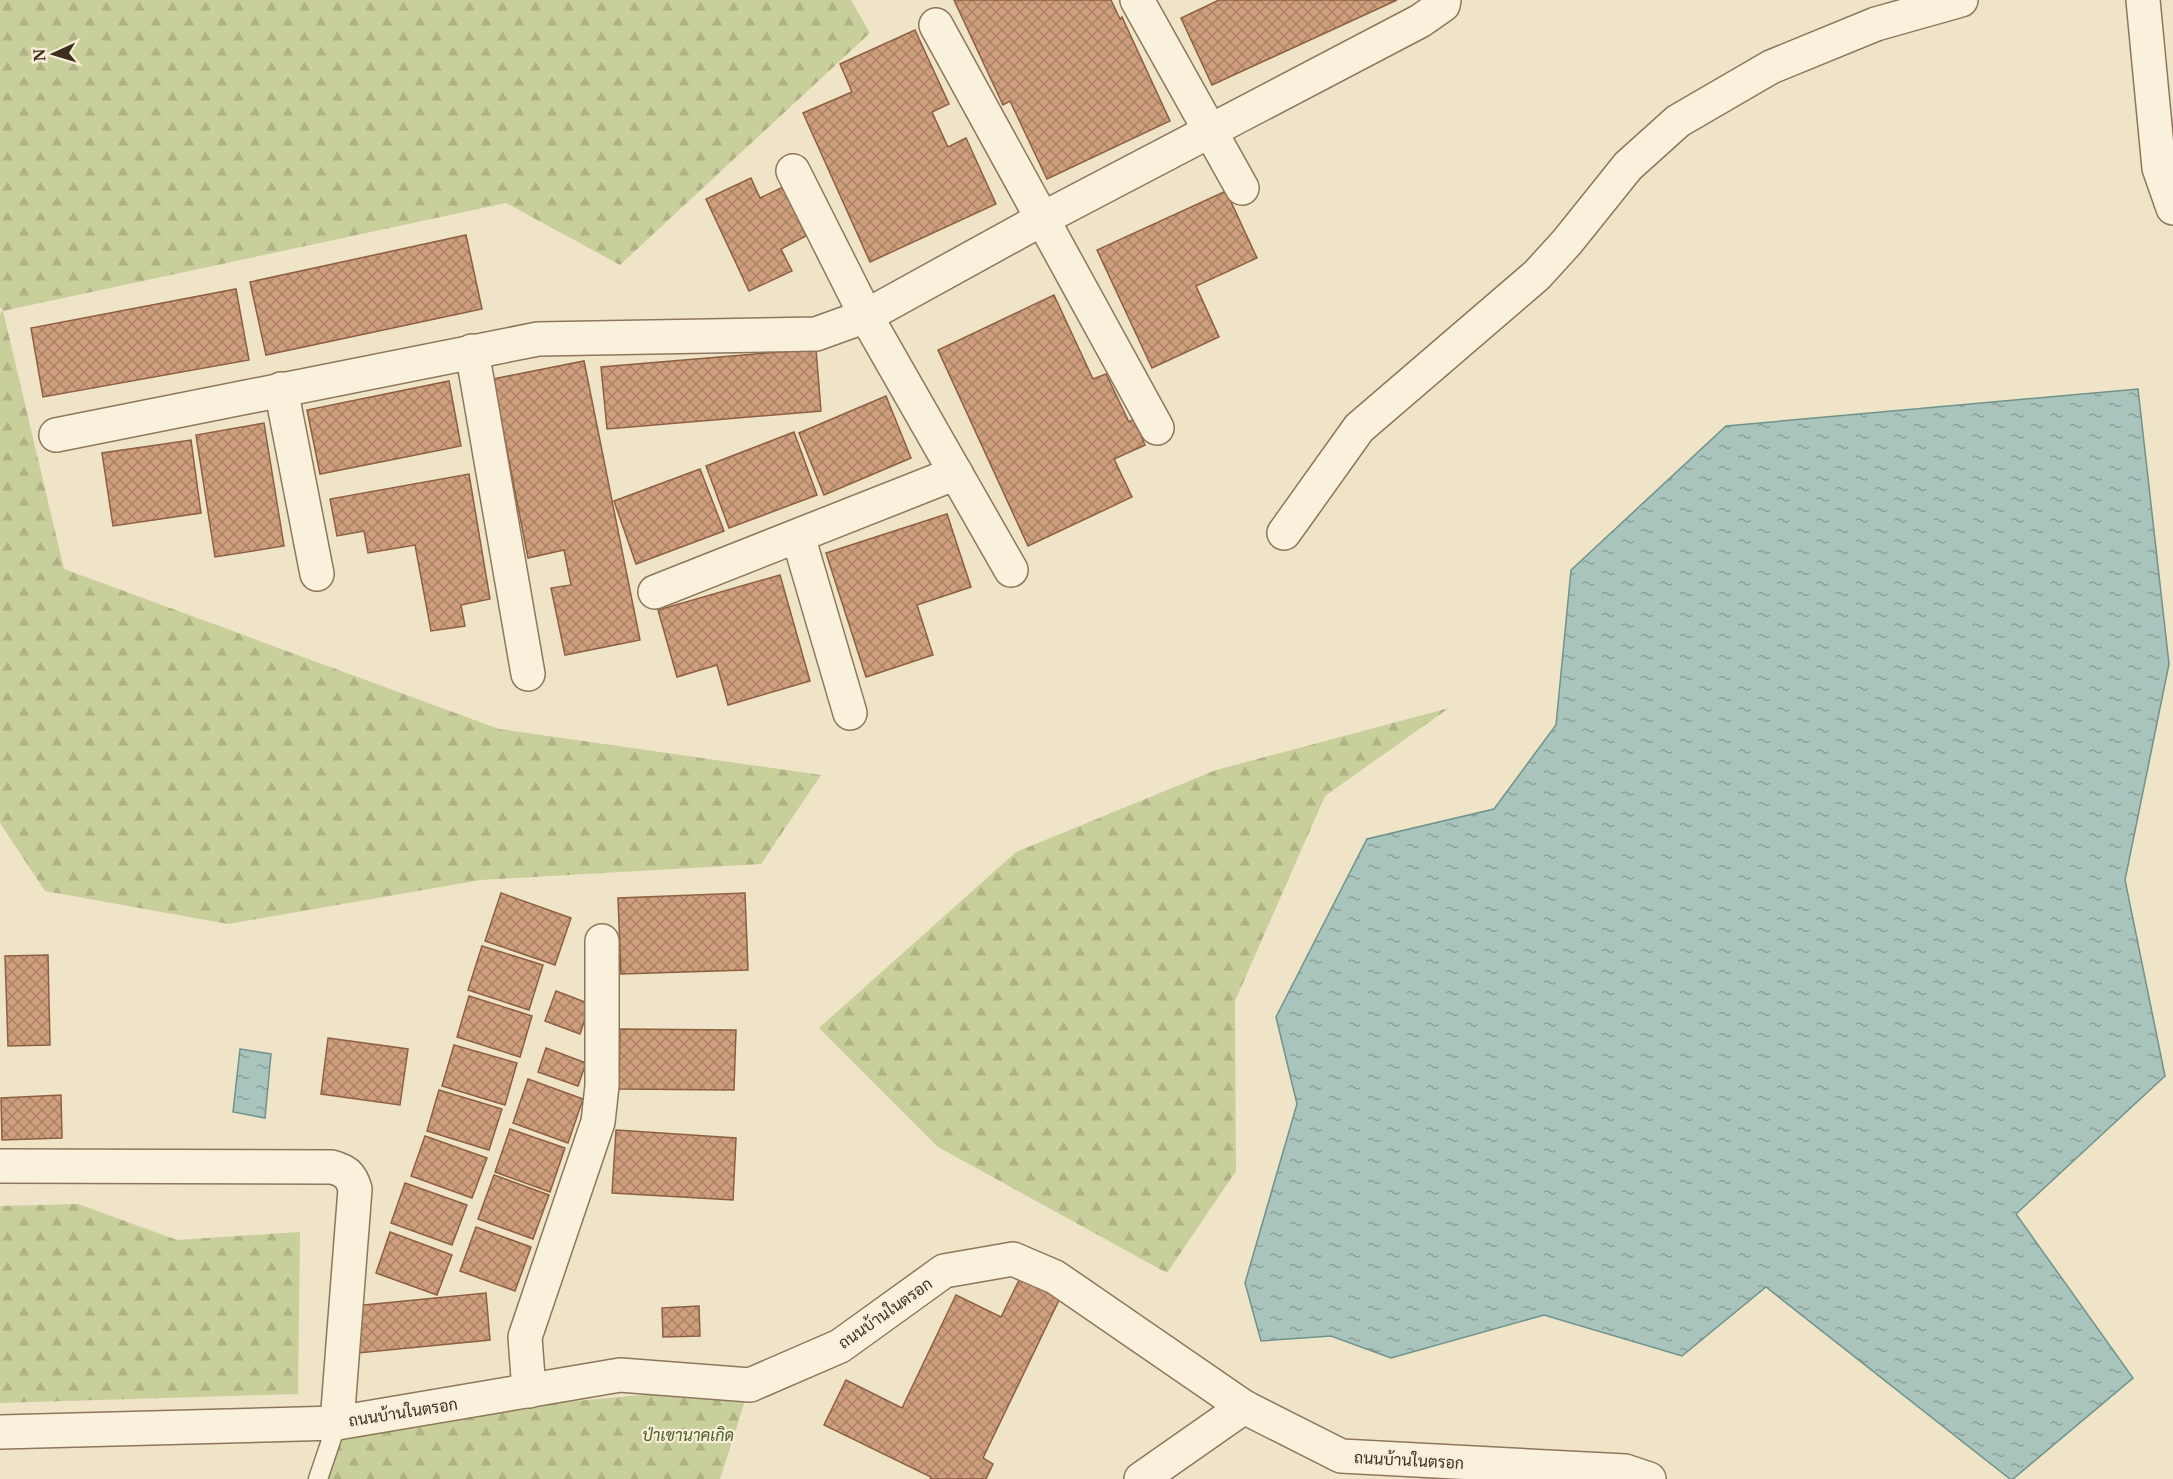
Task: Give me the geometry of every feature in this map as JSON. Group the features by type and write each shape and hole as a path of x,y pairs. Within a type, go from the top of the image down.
{"street":[{"path":"1137,0 1242,188"},
{"path":"56,435 538,339 816,334 866,316 1042,219 1420,21 1443,5 1444,0"},
{"path":"1284,533 1359,428 1537,275 1568,242 1628,166 1678,121 1771,67 1876,24 1961,0"},
{"path":"2143,0 2159,168 2173,208"},
{"path":"936,25 1157,428"},
{"path":"793,171 866,316 1011,570"},
{"path":"472,351 528,674"},
{"path":"281,389 317,574"},
{"path":"655,592 956,473"},
{"path":"798,536 850,713"},
{"path":"529,1391 525,1337 598,1122 602,1086 602,941"},
{"path":"0,1166 332,1167 344,1170 352,1178 355,1189 337,1423"},
{"name":"ถนนบ้านในตรอก","path":"0,1432 337,1423 620,1375 750,1385 840,1346 944,1271 1013,1260 1055,1277 1244,1407 1341,1456 1479,1471 1625,1471 1649,1479"},
{"path":"1141,1479 1244,1407"}],"lane":[{"path":"318,1479 337,1423"}],"green space":[{"path":"0,0 851,0 870,33 620,265 506,203 3,311 64,569 499,729 821,775 761,864 481,880 228,924 45,891 0,823 0,314 3,310 0,307"},
{"path":"1449,708 1325,796 1235,1001 1236,1171 1167,1273 938,1147 819,1028 1016,852 1216,770"},
{"path":"78,1204 177,1240 300,1232 298,1394 0,1403 0,1206"},
{"name":"ป่าเขานาคเกิด","path":"750,1385 720,1479 318,1479 337,1423"}],"water":[{"path":"2138,389 2169,664 2125,880 2165,1076 2016,1214 2133,1378 2013,1479 2010,1479 1766,1287 1682,1356 1544,1315 1391,1358 1331,1336 1261,1341 1245,1283 1297,1104 1276,1017 1367,839 1494,809 1556,725 1571,570 1726,426"},
{"path":"240,1049 271,1054 265,1118 233,1112"}],"building":[{"path":"954,0 1111,0 1120,19 1122,17 1170,121 1047,179 1010,101 1003,105"},
{"path":"1219,0 1397,0 1212,85 1181,18"},
{"path":"915,30 949,104 932,112 948,147 966,138 996,204 870,262 803,113 852,92 840,64"},
{"path":"751,178 760,198 783,187 806,236 781,249 792,271 749,291 706,199"},
{"path":"1226,191 1257,258 1196,286 1219,337 1152,368 1097,250"},
{"path":"466,235 482,309 266,355 250,282"},
{"path":"236,289 249,360 43,397 31,328"},
{"path":"1054,295 1093,379 1106,374 1129,422 1134,419 1145,445 1114,459 1132,497 1028,546 938,350"},
{"path":"816,349 821,411 607,429 601,367"},
{"path":"584,361 640,640 565,655 551,588 571,585 564,550 528,558 493,379"},
{"path":"449,381 461,446 320,474 307,410"},
{"path":"886,396 911,458 824,495 799,433"},
{"path":"264,423 284,546 215,557 196,435"},
{"path":"794,432 817,495 729,528 706,466"},
{"path":"191,440 201,513 113,526 102,453"},
{"path":"700,469 724,531 636,564 614,501"},
{"path":"469,474 490,599 461,605 465,626 431,631 415,545 368,553 364,531 337,536 330,499"},
{"path":"947,514 971,587 917,605 933,655 866,677 826,553"},
{"path":"780,575 810,681 728,705 717,665 677,677 658,610"},
{"path":"501,893 571,918 555,965 485,941"},
{"path":"745,893 748,970 621,974 618,898"},
{"path":"482,946 543,965 529,1010 468,990"},
{"path":"48,955 50,1045 8,1046 5,956"},
{"path":"556,991 590,1004 580,1034 545,1021"},
{"path":"469,996 532,1016 520,1057 457,1037"},
{"path":"620,1029 736,1030 734,1090 619,1089"},
{"path":"328,1038 408,1049 400,1105 321,1094"},
{"path":"454,1045 517,1063 505,1105 442,1086"},
{"path":"546,1048 586,1063 578,1086 538,1072"},
{"path":"528,1079 583,1099 568,1143 513,1123"},
{"path":"439,1090 502,1109 489,1150 427,1131"},
{"path":"61,1095 62,1138 2,1140 1,1098"},
{"path":"510,1129 565,1148 550,1192 495,1172"},
{"path":"616,1130 736,1138 733,1200 612,1193"},
{"path":"425,1136 487,1158 472,1198 411,1176"},
{"path":"494,1175 549,1195 533,1239 478,1219"},
{"path":"405,1183 467,1205 452,1245 391,1223"},
{"path":"476,1227 531,1247 515,1291 460,1271"},
{"path":"390,1232 452,1255 437,1295 376,1273"},
{"path":"1020,1278 1060,1298 983,1458 993,1464 986,1479 930,1479 931,1477 824,1425 846,1380 902,1408 956,1295 1001,1317"},
{"path":"486,1293 490,1340 358,1353 354,1306"},
{"path":"699,1306 700,1336 663,1337 662,1308"}]}
